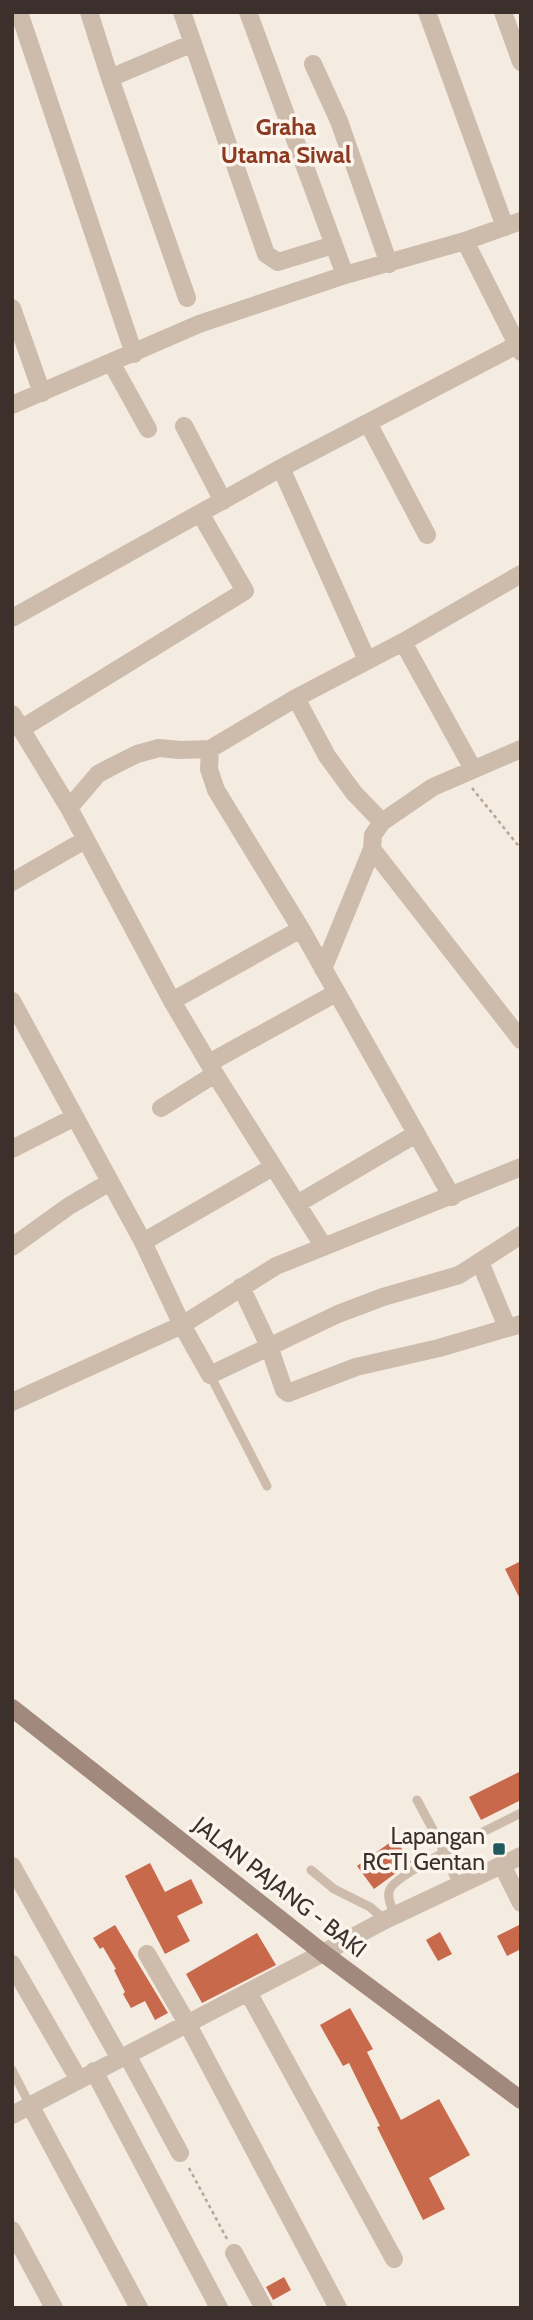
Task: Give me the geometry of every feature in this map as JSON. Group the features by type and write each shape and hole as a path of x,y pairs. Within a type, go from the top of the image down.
{"main road":[{"name":"JALAN PAJANG - BAKI","path":"12,1708 323,1953 521,2100"}],"street":[{"path":"19,12 134,354"},
{"path":"89,12 187,298"},
{"path":"182,12 266,254 272,260 278,261 333,245"},
{"path":"248,12 345,275"},
{"path":"12,405 199,324 345,275 465,241 513,224 427,12"},
{"path":"503,12 521,62"},
{"path":"110,78 193,43"},
{"path":"313,64 339,121 389,264"},
{"path":"12,618 281,468 519,348 465,241"},
{"path":"12,308 42,393"},
{"path":"112,363 148,429"},
{"path":"368,423 427,535"},
{"path":"184,426 223,501"},
{"path":"281,468 367,660"},
{"path":"200,513 245,591 17,721 69,808 172,1001 324,1247"},
{"path":"69,808 98,774 137,754 159,748 210,749 296,698 403,642 521,574"},
{"path":"403,642 467,772"},
{"path":"296,698 327,756 354,793 382,822"},
{"path":"210,749 209,769 216,790 301,929 452,1197"},
{"path":"323,969 372,849 373,835 382,822 433,787 521,749"},
{"path":"12,882 85,840"},
{"path":"372,849 521,1040"},
{"path":"172,1001 301,929"},
{"path":"162,1108 212,1069 336,993"},
{"path":"12,1001 20,1033 75,1117 143,1242 210,1375 338,1314 383,1297 459,1275 521,1235"},
{"path":"12,1149 75,1117"},
{"path":"297,1204 416,1134"},
{"path":"143,1242 273,1167"},
{"path":"12,1402 183,1325 276,1266 521,1167"},
{"path":"12,1247 69,1206 110,1182"},
{"path":"241,1287 288,1394 355,1367 439,1348 514,1325 480,1262"},
{"path":"12,2115 390,1917 521,1856"},
{"path":"502,1865 521,1903"},
{"path":"12,1866 180,2153"},
{"path":"147,1954 187,2023 338,2308"},
{"path":"12,1965 87,2075 219,2308"},
{"path":"248,1992 394,2259"},
{"path":"30,2105 139,2308"},
{"path":"12,2230 54,2308"},
{"path":"234,2253 264,2308"}],"lane":[{"path":"210,1375 267,1486"},
{"path":"417,1800 458,1885"},
{"path":"390,1917 388,1895 391,1887 400,1879 521,1813"},
{"path":"311,1870 334,1889 390,1917"},
{"path":"12,2070 30,2105"}],"path":[{"path":"467,772 521,849"},
{"path":"180,2153 234,2253"}],"building":[{"path":"521,1561 521,1601 505,1569"},
{"path":"521,1771 521,1800 481,1820 469,1797"},
{"path":"395,1839 411,1862 374,1889 357,1866"},
{"path":"150,1863 165,1892 191,1879 203,1903 177,1916 190,1941 165,1954 125,1876"},
{"path":"521,1924 521,1949 507,1956 497,1936"},
{"path":"115,1925 168,2013 155,2020 145,2001 131,2008 123,1994 125,1992 114,1970 116,1969 103,1947 100,1949 93,1938"},
{"path":"440,1932 452,1954 438,1961 426,1940"},
{"path":"257,1933 276,1965 202,2003 186,1974"},
{"path":"350,2008 373,2049 367,2052 401,2120 439,2099 470,2155 429,2178 445,2209 423,2220 349,2063 343,2066 320,2025"},
{"path":"284,2277 291,2290 273,2300 266,2287"}],"place":[{"name":"Lapangan RCTI Gentan","path":"499,1849"}],"district":[{"name":"Graha Utama Siwal","path":"286,140"}]}
